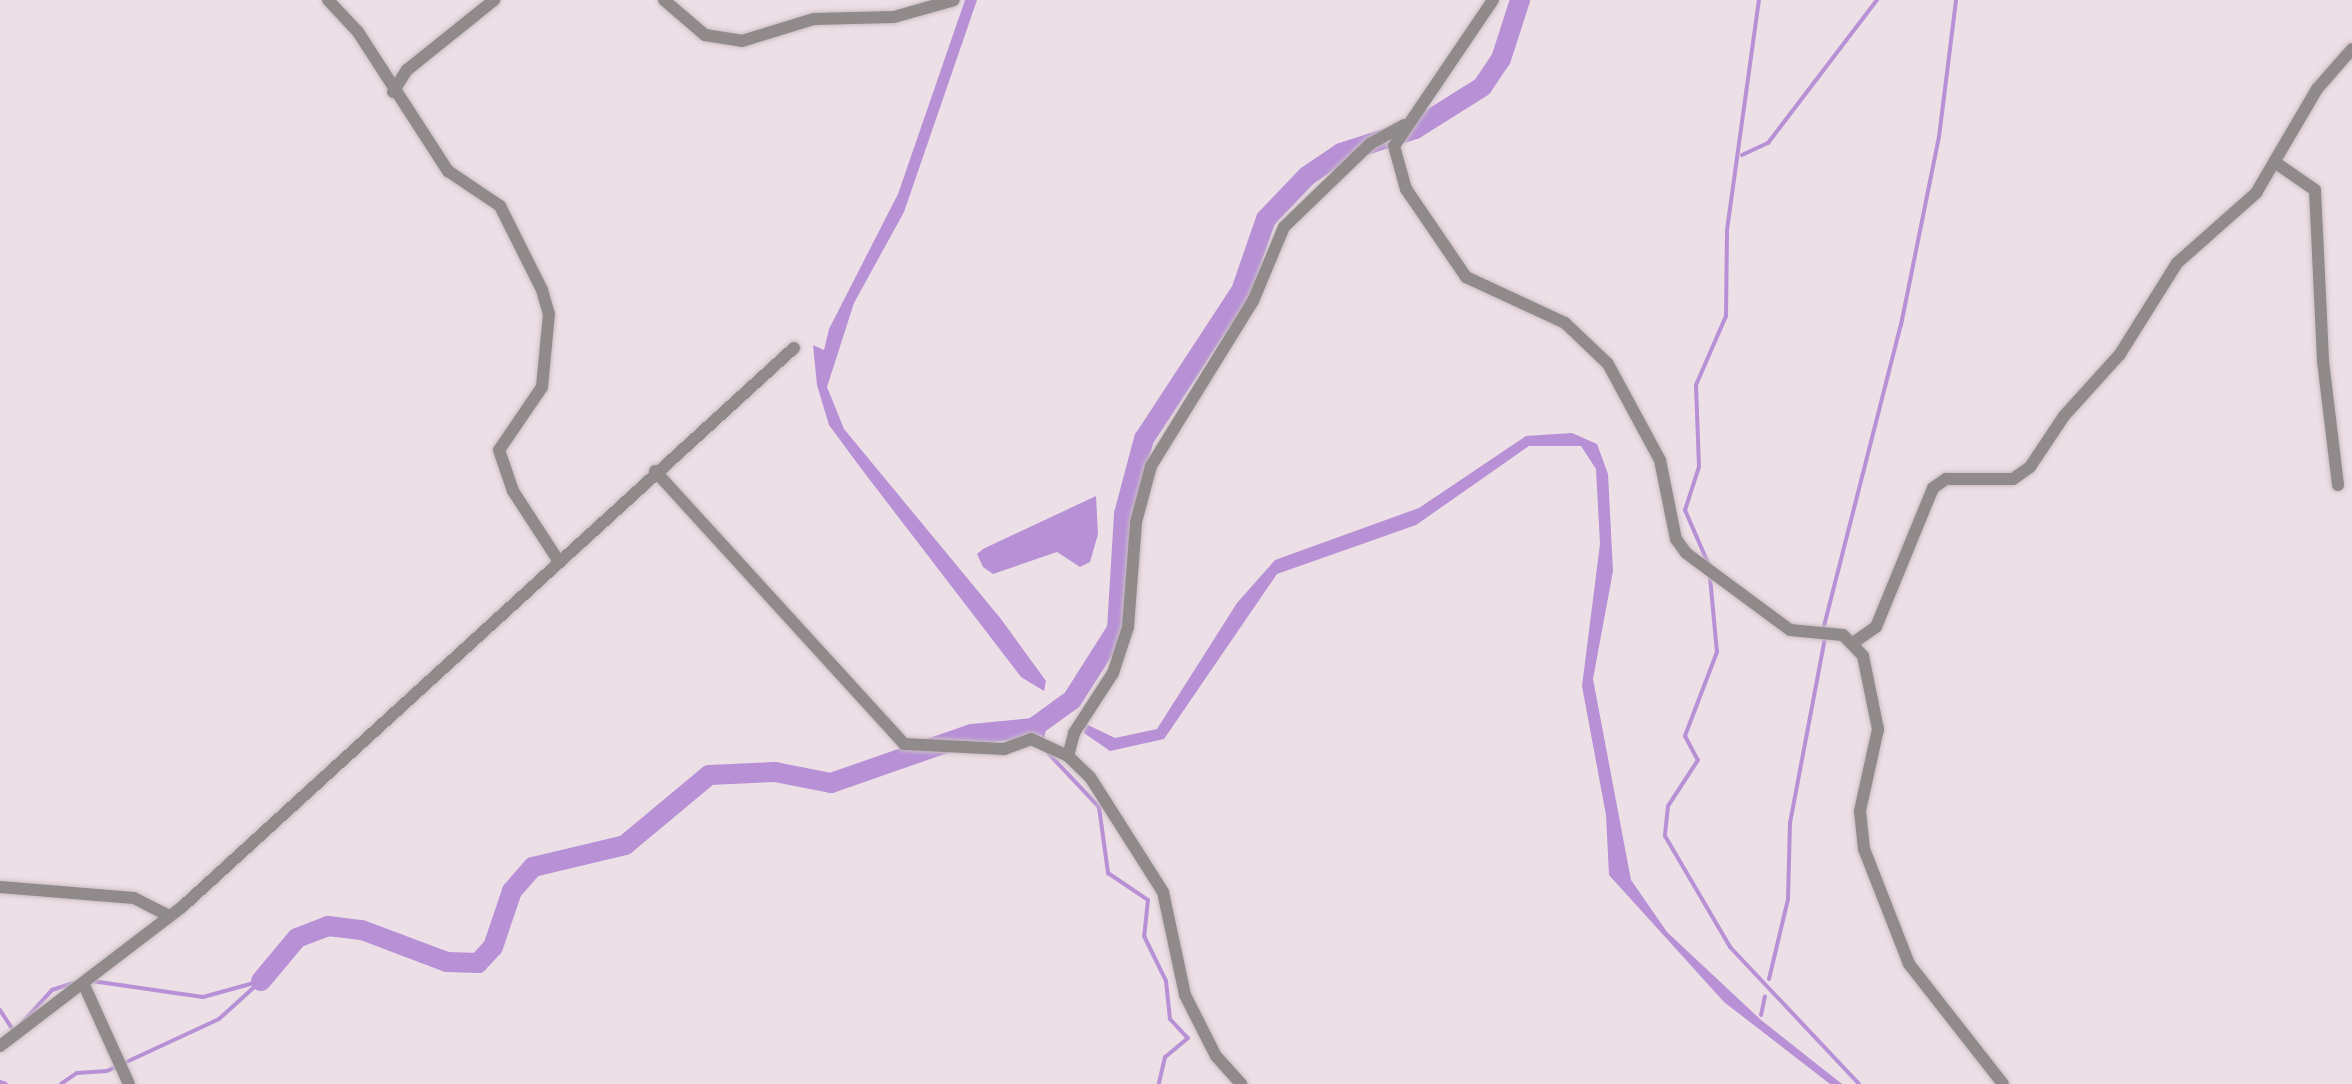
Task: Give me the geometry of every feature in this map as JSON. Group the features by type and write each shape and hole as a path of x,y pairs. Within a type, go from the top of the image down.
{"street":[{"path":"328,0 358,32 393,92 448,171 500,206 542,290 550,314 542,387 499,450 513,491 558,560"},
{"path":"393,92 407,70 494,0"},
{"path":"664,0 705,35 742,42 814,18 910,15 954,0"},
{"path":"1492,0 1394,146 1406,189 1457,269 1492,294 1574,329 1616,375 1660,460 1676,539 1686,553 1790,630 1835,632 1853,643 1868,668 1878,714 1876,758 1860,811 1864,848 1909,964 2004,1084"},
{"path":"1853,643 1876,627 1932,488 1946,479 2013,479 2030,467 2064,416 2120,354 2177,263 2249,202 2276,164 2317,89 2352,49"},
{"path":"1068,756 1067,745 1114,673 1128,627 1136,522 1151,466 1253,301 1284,227 1370,144 1406,124"},
{"path":"2276,164 2315,190 2338,485"},
{"path":"0,1046 84,985 167,916 794,348"},
{"path":"655,471 904,744 1004,749 1030,739 1068,756 1105,796 1164,892 1184,995 1216,1056 1240,1084"},
{"path":"0,887 134,898 167,916"},
{"path":"84,985 126,1079"}],"shaded area":[{"path":"965,0 977,0 904,212 854,303 827,387 844,429 1001,619 1046,681 1044,691 1021,677 863,471 829,425 817,385 813,345 824,350 829,329 898,194"},
{"path":"1572,433 1597,444 1608,474 1613,571 1593,679 1631,880 1667,932 1761,1020 1842,1084 1830,1084 1724,1002 1609,875 1606,815 1582,686 1600,544 1596,469 1581,446 1529,446 1416,525 1277,574 1164,739 1110,751 1084,733 1086,724 1115,738 1157,729 1237,603 1275,560 1419,508 1526,436"},
{"path":"1096,496 1098,534 1090,562 1080,567 1057,552 993,574 983,567 977,554 983,549"}],"waterway":[{"path":"261,981 297,938 328,926 362,930 447,962 478,963 493,947 512,891 533,867 625,845 709,775 775,772 831,783 972,734 1033,728 1072,700 1117,629 1124,514 1144,439 1241,291 1266,219 1307,176 1341,153 1415,129 1482,87 1501,59 1520,0"},
{"path":"1708,563 1685,510 1699,467 1696,385 1726,316 1727,230 1759,0"},
{"path":"1742,155 1768,143 1877,0"},
{"path":"1824,626 1901,325 1939,137 1956,0"},
{"path":"1710,577 1717,652 1685,736 1698,760 1668,806 1665,836 1730,947 1859,1084"},
{"path":"1769,979 1788,899 1790,823 1825,637"},
{"path":"1042,740 1046,716"},
{"path":"1049,754 1099,807 1108,873 1148,900 1144,936 1166,981 1170,1019 1188,1038 1165,1057 1159,1084"},
{"path":"92,981 203,997 261,981"},
{"path":"61,1084 77,1073 107,1071 219,1019 261,981"},
{"path":"23,1022 52,990 73,983"},
{"path":"1761,1015 1765,996"},
{"path":"0,1010 13,1030"},
{"path":"0,1082 6,1084"}]}
